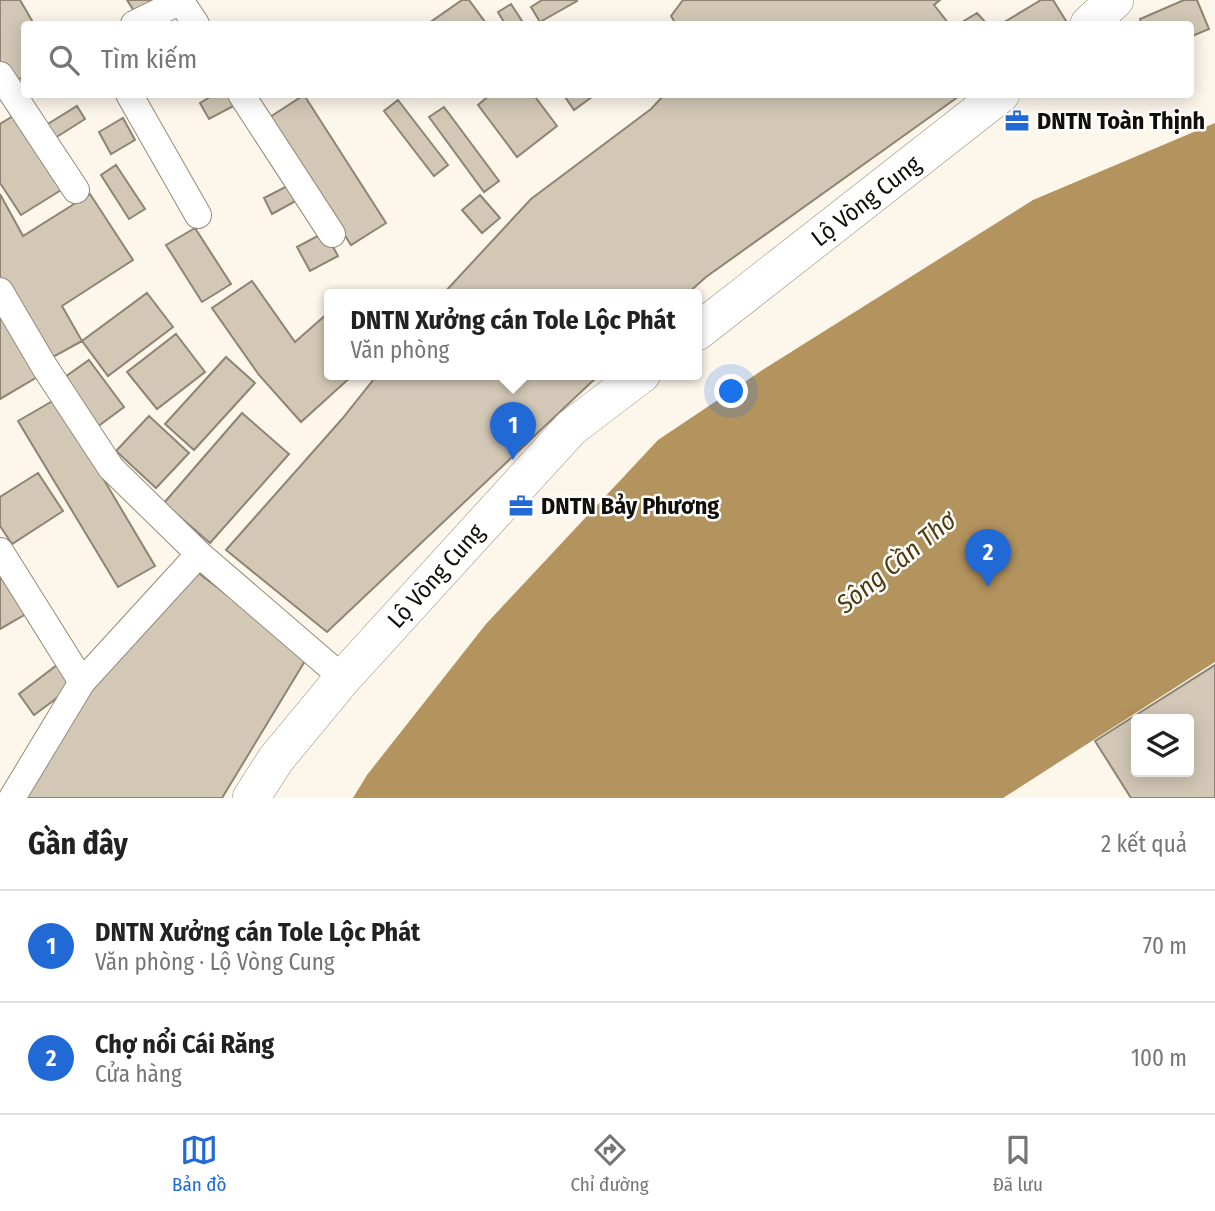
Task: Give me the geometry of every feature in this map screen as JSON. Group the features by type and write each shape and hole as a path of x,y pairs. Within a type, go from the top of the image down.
{"main road":[{"path":"1092,21 1115,0"},
{"name":"Lộ Vòng Cung","path":"702,328 996,98"},
{"name":"Lộ Vòng Cung","path":"251,798 276,759 343,678 571,428 634,380"}],"street":[{"path":"140,21 180,1 194,21"},
{"path":"8,84 75,190"},
{"path":"130,98 198,215"},
{"path":"244,98 332,234"},
{"path":"0,291 44,366 111,468 199,554 343,678"},
{"path":"0,551 82,682"},
{"path":"12,798 82,682 199,554"}],"water":[{"name":"Sông Cần Thơ","path":"1215,123 1215,662 1003,798 353,798 367,775 486,624 658,440 764,369 1033,200"}],"building":[{"path":"0,0 20,0 32,21 21,21 21,78 8,86 0,72"},
{"path":"127,0 163,0 137,16"},
{"path":"462,0 469,0 484,21 432,21"},
{"path":"542,0 577,1 542,21 531,7"},
{"path":"683,0 940,0 934,5 947,21 674,21 671,16"},
{"path":"1041,0 1053,0 1066,21 1006,21"},
{"path":"1184,0 1197,0 1209,29 1194,35 1194,21 1140,19"},
{"path":"511,4 522,21 503,21 498,12"},
{"path":"977,13 984,21 964,21"},
{"path":"208,98 236,98 239,103 209,119 200,103"},
{"path":"299,98 306,98 386,223 351,245 270,117"},
{"path":"486,98 536,98 557,126 517,157 478,105"},
{"path":"566,98 590,98 574,110"},
{"path":"661,98 956,98 693,289 448,289 531,199 651,109"},
{"path":"398,100 448,165 434,176 384,111"},
{"path":"77,106 85,119 52,140 43,127"},
{"path":"444,107 499,181 484,192 429,117"},
{"path":"18,113 66,187 21,215 0,183 0,124"},
{"path":"123,118 135,140 111,154 99,132"},
{"path":"116,165 145,209 129,219 101,175"},
{"path":"293,183 301,198 272,214 264,198"},
{"path":"0,194 23,236 90,194 133,260 62,306 82,341 44,362 0,283"},
{"path":"480,195 500,218 482,233 462,210"},
{"path":"195,228 231,284 202,302 166,245"},
{"path":"325,232 338,256 310,271 297,247"},
{"path":"252,281 295,342 324,317 324,380 347,380 301,422 259,375 212,308"},
{"path":"147,293 173,327 108,376 82,341"},
{"path":"0,310 39,376 0,399"},
{"path":"176,334 205,372 157,409 127,372"},
{"path":"226,357 255,383 194,450 165,424"},
{"path":"89,360 124,407 93,430 58,382"},
{"path":"373,380 594,380 327,632 226,550"},
{"path":"56,399 155,566 118,587 18,421"},
{"path":"242,413 289,454 210,543 164,503"},
{"path":"149,416 189,453 156,488 116,451"},
{"path":"38,473 63,511 12,544 0,526 0,497"},
{"path":"193,569 308,656 222,798 20,798 120,648"},
{"path":"0,573 26,614 0,629"},
{"path":"57,665 73,686 34,715 19,694"},
{"path":"1215,665 1215,798 1131,798 1095,741 1131,718 1131,777 1194,777 1194,714 1138,714"}],"place":[{"name":"DNTN Toàn Thịnh","path":"1017,121"},
{"name":"DNTN Xưởng cán Tole Lộc Phát","path":"513,460"},
{"name":"DNTN Bảy Phương","path":"521,506"},
{"name":"Chợ nổi Cái Răng","path":"988,587"}]}
